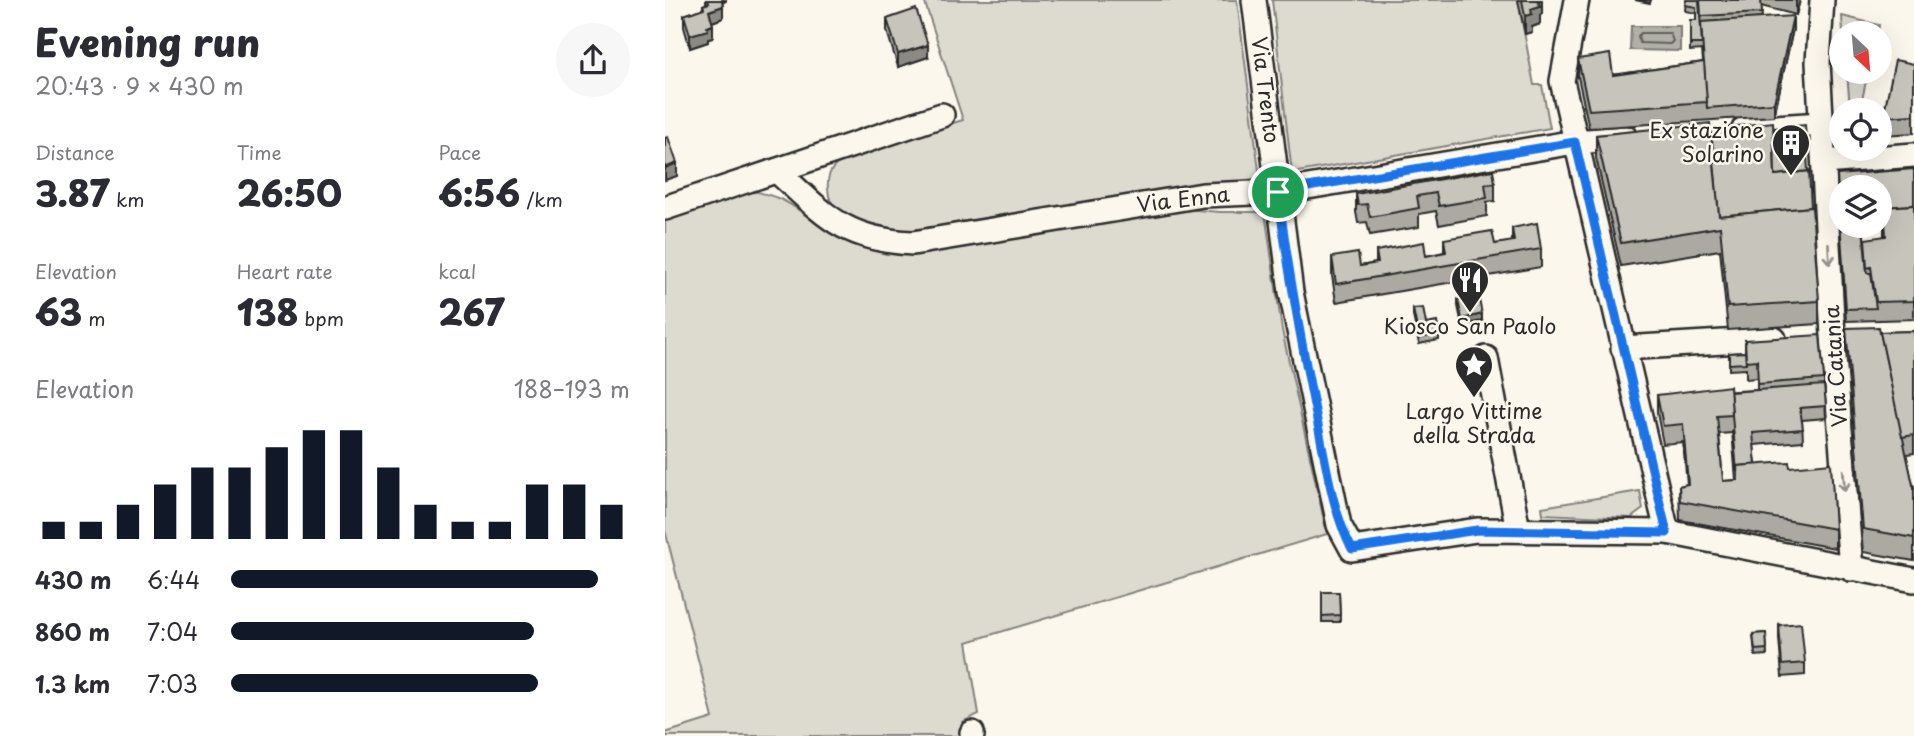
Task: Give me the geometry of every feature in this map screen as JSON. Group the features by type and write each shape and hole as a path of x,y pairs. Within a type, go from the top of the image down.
{"street":[{"name":"Via Trento","path":"1254,0 1291,292 1339,525 1352,549 1477,530 1518,530"},
{"path":"1577,0 1562,81 1667,533"},
{"name":"Via Catania","path":"1822,0 1818,62 1833,336 1851,569"},
{"path":"665,208 942,114"},
{"path":"1723,131 1822,124"},
{"name":"Via Enna","path":"777,170 832,221 878,241 913,243 1203,195 1278,192 1575,142 1642,137"},
{"path":"1824,162 1914,155"},
{"path":"1623,348 1860,335"},
{"path":"1486,358 1518,530 1667,533 1914,580"}],"shaded area":[{"path":"924,0 1237,0 1260,178 913,234 873,229 848,219 838,212 831,202 828,189 829,176 836,165 859,153 963,120"},
{"path":"1272,0 1518,0 1534,85 1542,85 1550,128 1292,173"},
{"path":"1842,16 1863,21 1842,21"},
{"path":"1848,84 1865,84 1862,98 1849,98"},
{"path":"744,190 762,193 788,203 845,240 879,249 914,252 1172,208 1265,212 1282,330 1327,534 967,642 979,714 962,722 963,736 665,736 665,733 713,718 665,530 665,216"},
{"path":"1640,491 1643,509 1631,518 1543,514 1542,507"}],"water":[{"path":"1631,26 1680,26 1680,51 1630,50"}],"building":[{"path":"708,0 722,0 723,6 709,11 713,25 707,27 708,30 690,35 684,15 704,8 703,5 709,3"},
{"path":"1522,0 1538,0 1540,6 1531,9 1532,14 1525,16"},
{"path":"1686,0 1699,0 1702,44 1690,44 1690,20 1696,20 1696,7 1685,5"},
{"path":"1700,0 1761,0 1762,13 1701,16"},
{"path":"916,9 928,45 898,54 887,19"},
{"path":"1793,16 1774,103 1707,108 1701,22"},
{"path":"1610,54 1613,75 1704,62 1707,102 1589,110 1578,59"},
{"path":"1895,60 1914,64 1914,115 1892,116 1892,98 1887,98"},
{"path":"1773,122 1775,175 1809,171 1811,207 1719,216 1711,129"},
{"path":"1710,123 1719,216 1812,207 1819,301 1728,307 1720,227 1621,243 1596,135"},
{"name":"Ex stazione Solarino","path":"1805,125 1808,171 1775,175 1774,128"},
{"path":"668,137 677,163 665,168 665,138"},
{"path":"1914,169 1914,205 1892,206 1892,175 1837,175"},
{"path":"1493,170 1495,183 1485,184 1487,198 1439,206 1436,193 1417,196 1419,208 1370,217 1367,204 1358,205 1356,194"},
{"path":"1914,205 1914,301 1876,302 1871,267 1867,268 1865,239 1892,238 1892,206"},
{"path":"1537,223 1541,249 1336,284 1332,257 1358,253 1360,266 1378,263 1376,251 1424,242 1426,256 1446,252 1444,239 1492,231 1495,244 1514,241 1512,228"},
{"path":"1841,238 1864,238 1867,273 1871,273 1876,308 1846,309"},
{"name":"Kiosco San Paolo","path":"1478,295 1482,314 1462,319 1458,300"},
{"path":"1423,308 1426,324 1437,322 1439,334 1419,338 1413,309"},
{"path":"1879,327 1914,485 1914,538 1863,529 1846,328"},
{"path":"1914,331 1914,435 1902,437 1880,332"},
{"path":"1820,335 1824,379 1758,384 1757,360 1746,361 1745,340"},
{"path":"1745,352 1746,363 1729,364 1729,353"},
{"path":"1824,385 1826,406 1800,408 1803,429 1753,433 1756,465 1737,466 1737,472 1730,392"},
{"path":"1730,386 1732,415 1717,416 1723,481 1738,480 1737,466 1789,462 1790,467 1831,463 1835,529 1680,501 1679,486 1688,484 1683,424 1663,426 1657,395"},
{"path":"1322,592 1339,592 1340,615 1322,616"},
{"path":"1801,623 1805,663 1782,665 1779,625"},
{"path":"1766,633 1767,649 1755,650 1753,634"}],"place":[{"name":"Ex stazione Solarino","path":"1791,177"},
{"name":"Kiosco San Paolo","path":"1470,314"},
{"name":"Largo Vittime della Strada","path":"1474,399"}],"route":[{"path":"1575,142 1667,533 1477,530 1352,549 1339,525 1320,434 1291,292 1278,192 1575,142"}]}
